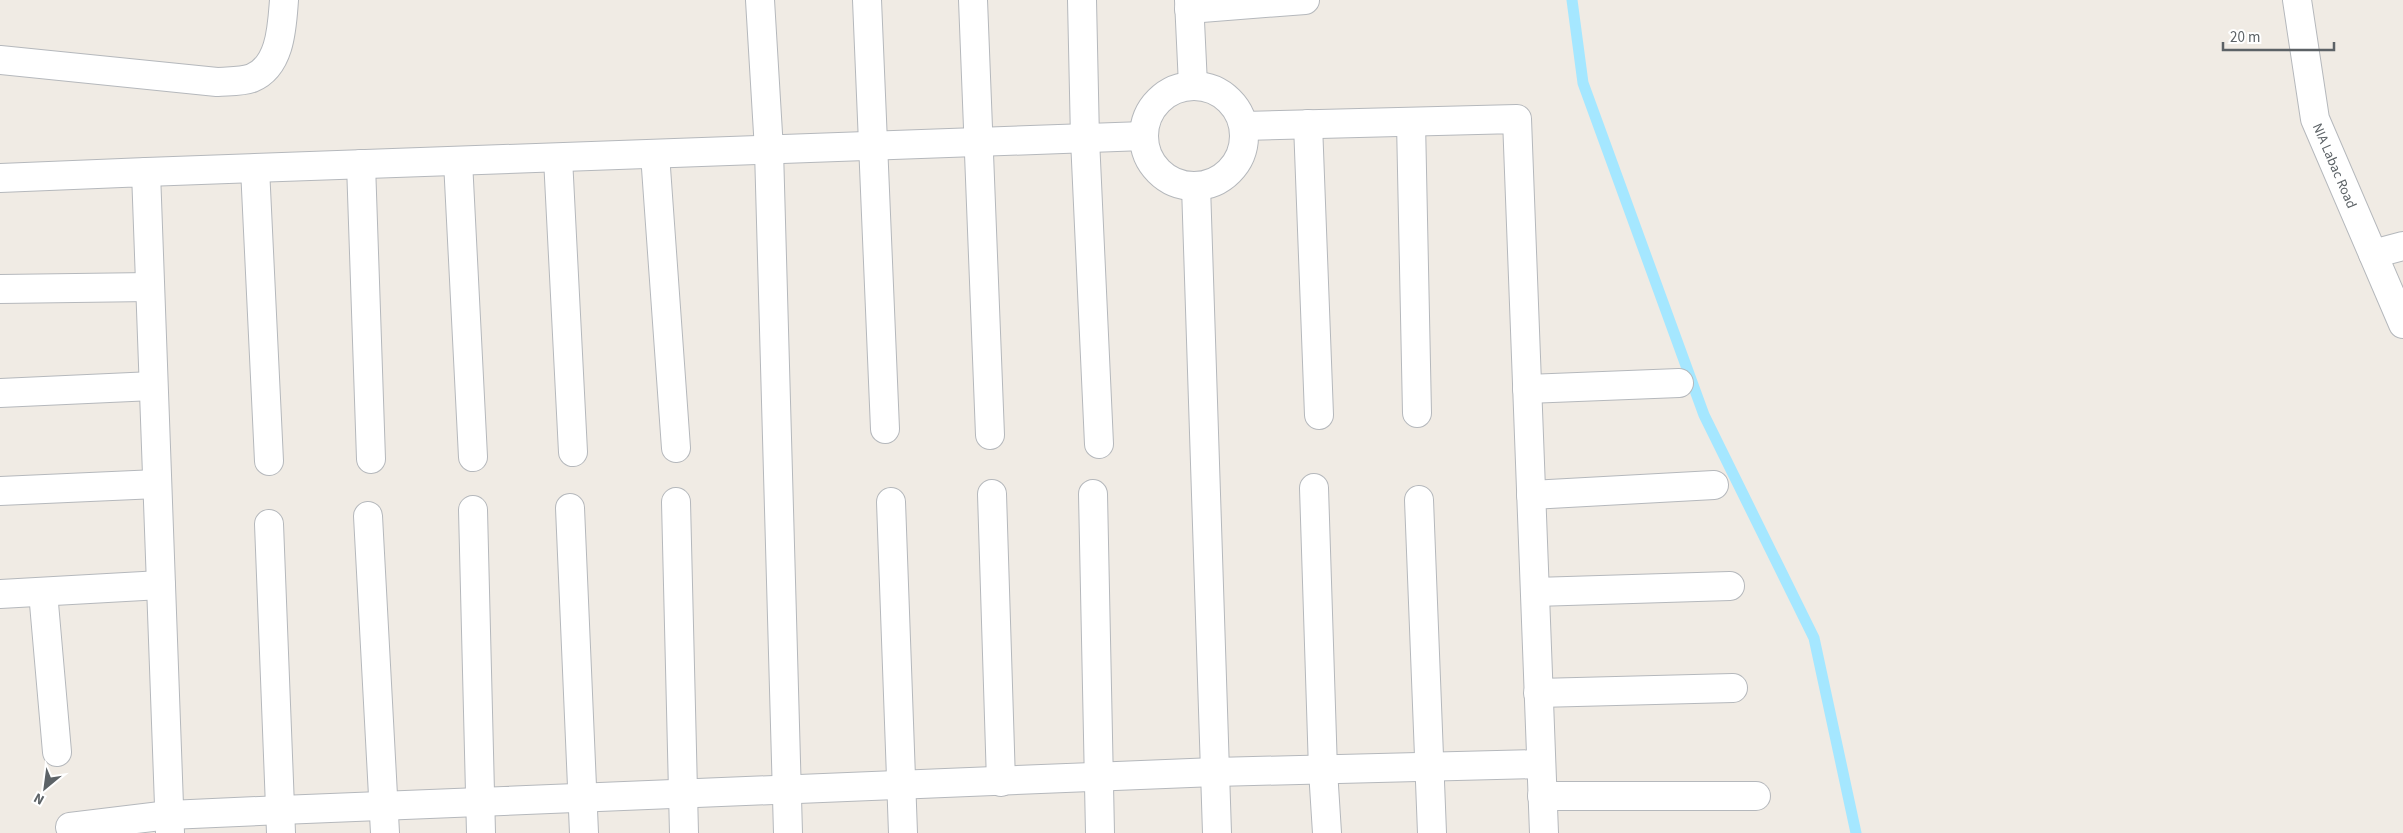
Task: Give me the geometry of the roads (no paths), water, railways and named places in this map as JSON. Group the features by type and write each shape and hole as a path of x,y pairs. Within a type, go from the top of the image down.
{"street":[{"path":"0,60 217,82 252,78 269,64 282,38 284,0"},
{"path":"760,0 769,150 788,833"},
{"path":"867,0 885,429"},
{"path":"973,0 990,435"},
{"path":"1082,0 1085,139 1099,444"},
{"path":"1193,85 1189,5 1305,0"},
{"name":"NIA Labac Road","path":"2297,0 2315,119 2403,324"},
{"path":"1193,85 1217,91 1235,106 1244,126 1244,148 1234,167 1217,181 1196,186 1175,183 1157,171 1146,152 1144,128 1153,106 1170,91 1193,85"},
{"path":"1244,126 1517,118 1544,833"},
{"path":"1411,122 1417,412"},
{"path":"1308,124 1319,415"},
{"path":"0,178 1144,136"},
{"path":"655,154 676,448"},
{"path":"558,158 573,452"},
{"path":"458,161 473,457"},
{"path":"361,164 371,459"},
{"path":"255,168 269,461"},
{"path":"146,172 169,824"},
{"path":"1196,186 1217,833"},
{"path":"2374,254 2403,246"},
{"path":"0,289 150,287"},
{"path":"1527,389 1679,384"},
{"path":"0,393 154,386"},
{"path":"0,491 157,484"},
{"path":"1531,495 1714,485"},
{"path":"1314,488 1323,770 1328,833"},
{"path":"992,494 1001,782"},
{"path":"1093,494 1097,777 1100,833"},
{"path":"1419,500 1432,833"},
{"path":"676,502 684,833"},
{"path":"891,502 903,833"},
{"path":"570,508 584,833"},
{"path":"473,510 481,833"},
{"path":"368,516 385,820"},
{"path":"270,524 281,822"},
{"path":"0,594 161,585"},
{"path":"1535,592 1730,586"},
{"path":"43,592 57,752"},
{"path":"1538,693 1733,688"},
{"path":"70,826 385,820 480,802 1215,772 1541,764"},
{"path":"1542,796 1756,796"}],"waterway":[{"path":"1572,0 1583,83 1704,415 1814,638 1856,833"}]}
